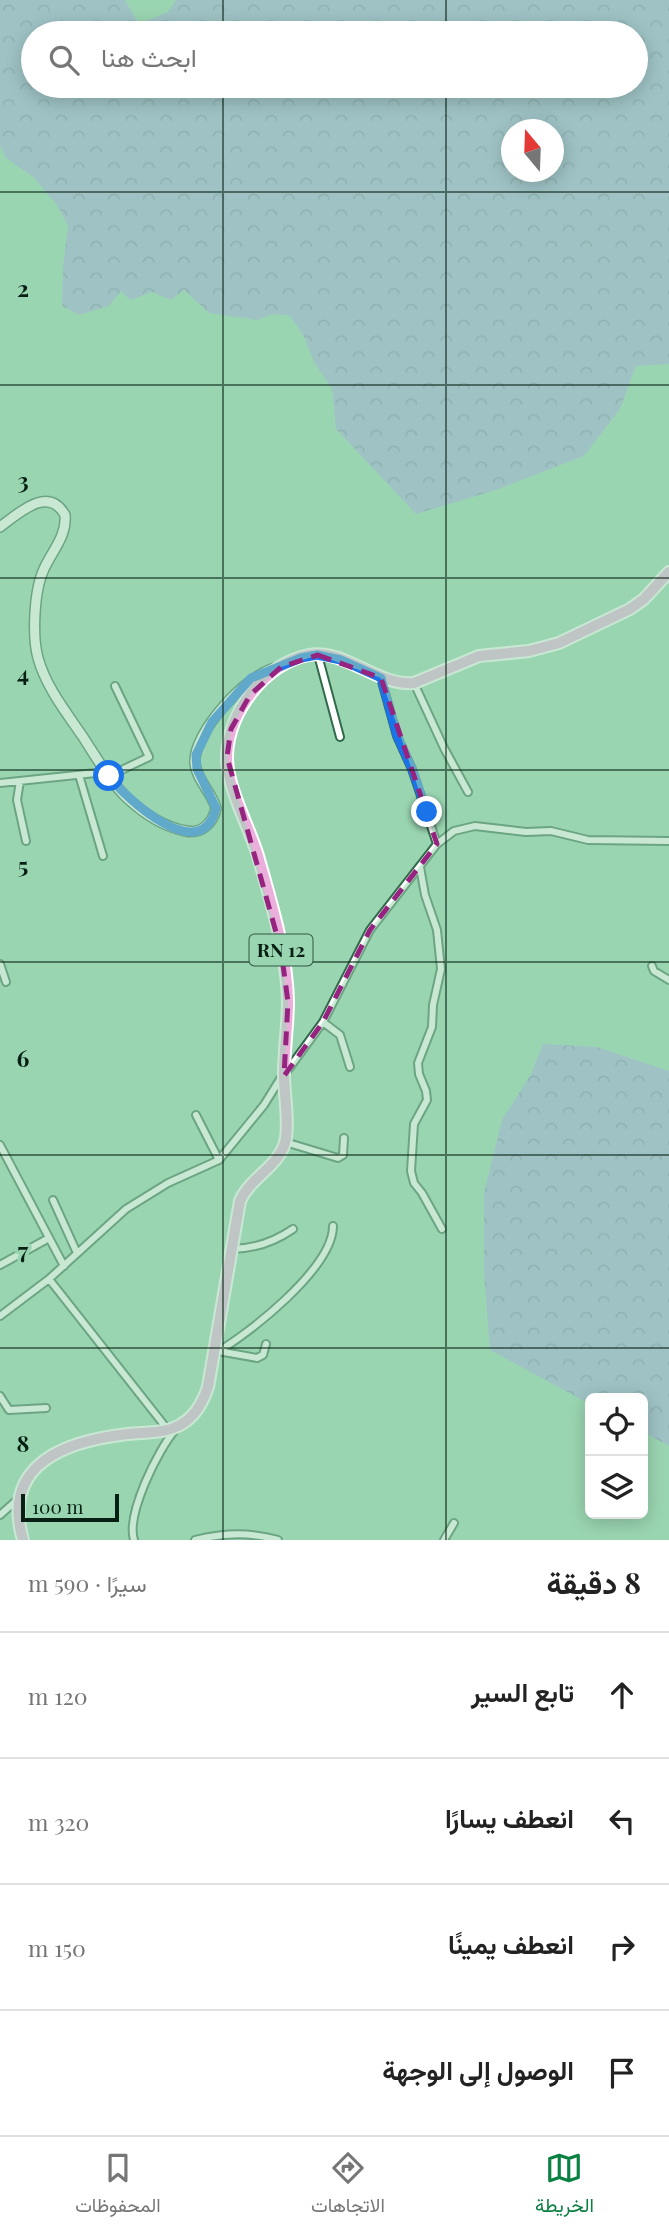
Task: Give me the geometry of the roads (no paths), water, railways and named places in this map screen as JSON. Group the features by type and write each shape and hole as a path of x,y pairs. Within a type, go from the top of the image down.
{"main road":[{"path":"0,527 24,509 47,501 55,503 65,515 64,531 39,584 35,642 43,673 107,774 127,798 161,822 187,831 196,831 205,828 211,821 216,808 195,764 203,738 212,722 242,687 261,673 281,667"},
{"path":"317,655 341,660 397,683 414,683 479,656 529,651 559,643 630,609 644,599 669,572"},
{"name":"RN 12","path":"285,1143 287,1128 284,1074 288,1002 281,950 256,847 230,775 227,757 231,729 240,710 258,685 281,667 301,658 317,655"},
{"path":"23,1540 17,1500 33,1469 50,1457 108,1437 174,1428 187,1420 202,1402 216,1353 231,1249 242,1197 274,1161 285,1143"}],"street":[{"path":"317,655 340,737"},
{"path":"381,678 397,736 412,769 437,844"},
{"path":"414,683 468,792"},
{"path":"0,783 107,774 149,757 148,750 115,686"},
{"path":"79,775 103,856"},
{"path":"20,781 17,800 26,841"},
{"path":"3,1311 49,1279 144,1196 219,1160 264,1105 323,1022 370,930 437,844 454,831 475,826 526,832 551,831 588,840 669,842"},
{"path":"420,867 425,895 437,930 441,969 433,1005 433,1025 418,1063 426,1100 414,1124 411,1171 414,1183 442,1229"},
{"path":"0,964 6,982"},
{"path":"652,966 654,971 669,980"},
{"path":"323,1022 340,1035 350,1067"},
{"path":"196,1115 219,1160"},
{"path":"285,1143 338,1158 343,1155 344,1138"},
{"path":"0,1145 64,1266"},
{"path":"52,1200 77,1253"},
{"path":"216,1353 306,1279 322,1259 333,1236 333,1226"},
{"path":"231,1249 246,1249 264,1244 293,1229"},
{"path":"0,1265 49,1238"},
{"path":"49,1279 174,1428 150,1469 132,1530 134,1540"},
{"path":"216,1353 259,1358 263,1355 266,1344"},
{"path":"0,1396 9,1410 46,1408"},
{"path":"0,1515 17,1500"},
{"path":"444,1540 454,1523"},
{"path":"195,1540 257,1534 278,1540"}]}
